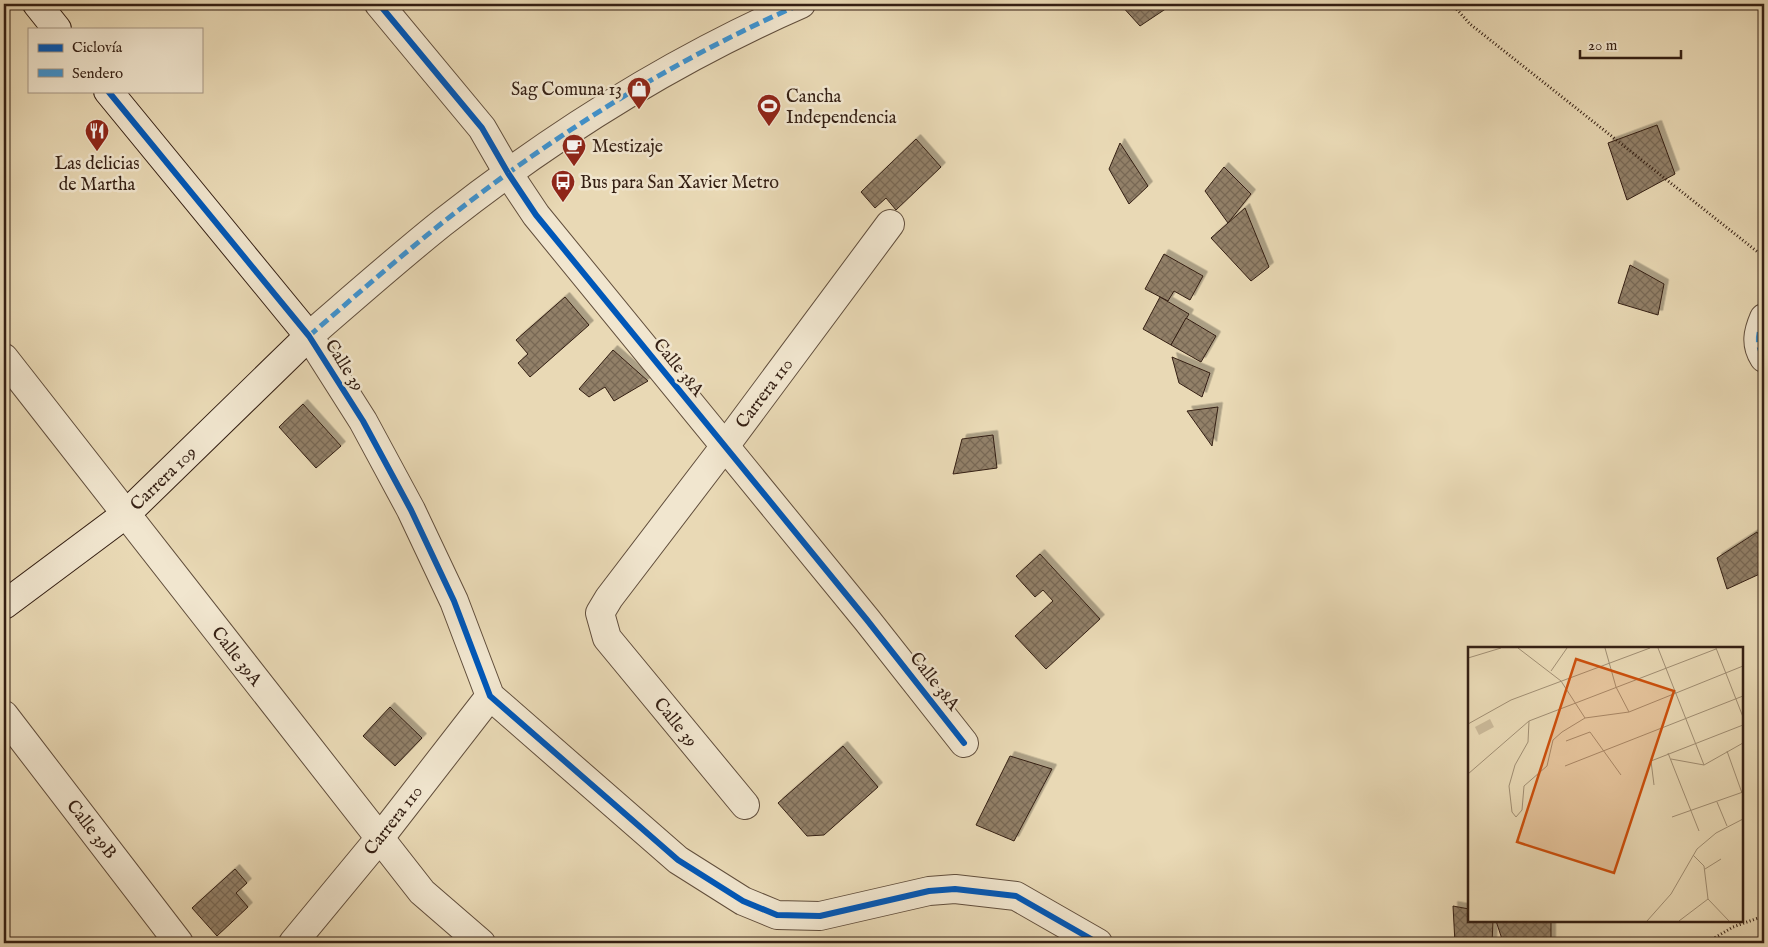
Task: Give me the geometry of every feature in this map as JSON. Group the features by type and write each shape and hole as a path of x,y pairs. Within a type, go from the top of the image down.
{"street":[{"path":"37,4 56,28"},
{"name":"Calle 38A","path":"379,4 482,128 508,174 536,215 964,743"},
{"name":"Carrera 109","path":"4,605 126,514 309,336 441,223 508,174 634,89 801,4"},
{"name":"Calle 39","path":"109,92 309,336 363,421 411,510 454,601 490,696"},
{"name":"Carrera 110","path":"607,638 600,613 609,598 890,224"},
{"path":"1764,318 1758,331 1759,350 1764,358"},
{"name":"Calle 39A","path":"4,358 422,892 481,943"},
{"name":"Calle 39","path":"607,638 745,805"},
{"path":"490,696 678,860 743,901 777,915 820,916 929,891 955,890 1016,896 1098,943"},
{"name":"Carrera 110","path":"293,943 379,839 490,696"},
{"name":"Calle 39B","path":"4,715 179,943"}],"path":[{"path":"1452,4 1470,24 1764,257"},
{"path":"1706,943 1733,927 1764,916"}],"building":[{"path":"1120,4 1164,4 1167,8 1140,26"},
{"path":"1657,125 1675,174 1627,200 1608,143"},
{"path":"916,139 941,167 896,210 886,198 875,208 861,192"},
{"path":"1120,143 1148,186 1129,204 1109,169"},
{"path":"1224,167 1251,194 1228,223 1205,191"},
{"path":"1245,208 1269,267 1251,281 1211,238"},
{"path":"1164,254 1203,276 1190,300 1174,291 1168,301 1145,289"},
{"path":"1630,265 1664,284 1658,315 1618,303"},
{"path":"565,297 589,325 530,377 518,363 528,354 516,340"},
{"path":"1160,297 1189,314 1171,345 1143,329"},
{"path":"1186,318 1216,336 1201,362 1171,345"},
{"path":"613,350 648,381 614,401 605,387 589,397 579,389"},
{"path":"1172,357 1210,373 1202,397 1179,383"},
{"path":"303,404 341,446 316,468 279,427"},
{"path":"1218,407 1212,446 1187,411"},
{"path":"993,435 997,468 953,474 962,439"},
{"path":"1757,532 1764,543 1764,572 1727,589 1717,558"},
{"path":"1040,554 1100,619 1046,669 1015,636 1053,601 1043,590 1035,597 1016,576"},
{"path":"390,707 422,738 395,766 363,736"},
{"path":"843,746 878,787 824,835 807,836 778,803"},
{"path":"1010,756 1052,769 1014,841 976,825"},
{"path":"235,869 247,883 236,893 248,907 217,936 192,908"},
{"path":"1453,906 1468,909 1468,922 1493,922 1492,943 1455,943"},
{"path":"1496,922 1551,922 1551,943 1502,939"}],"marked path":[{"path":"309,336 442,223 526,160 570,130 660,75 753,26 801,4"},
{"path":"1764,318 1758,338 1759,348 1764,358"}],"cycle path":[{"path":"379,4 482,128 508,173 536,215 867,620 964,743"},
{"path":"109,92 309,336 363,421 411,510 454,601 490,696 678,860 743,901 777,915 820,916 929,891 955,889 1016,896 1098,943"}],"place":[{"name":"Sag Comuna 13","path":"639,110"},
{"name":"Cancha Independencia","path":"769,127"},
{"name":"Las delicias de Martha","path":"97,152"},
{"name":"Mestizaje","path":"574,167"},
{"name":"Bus para San Xavier Metro","path":"563,203"}]}
